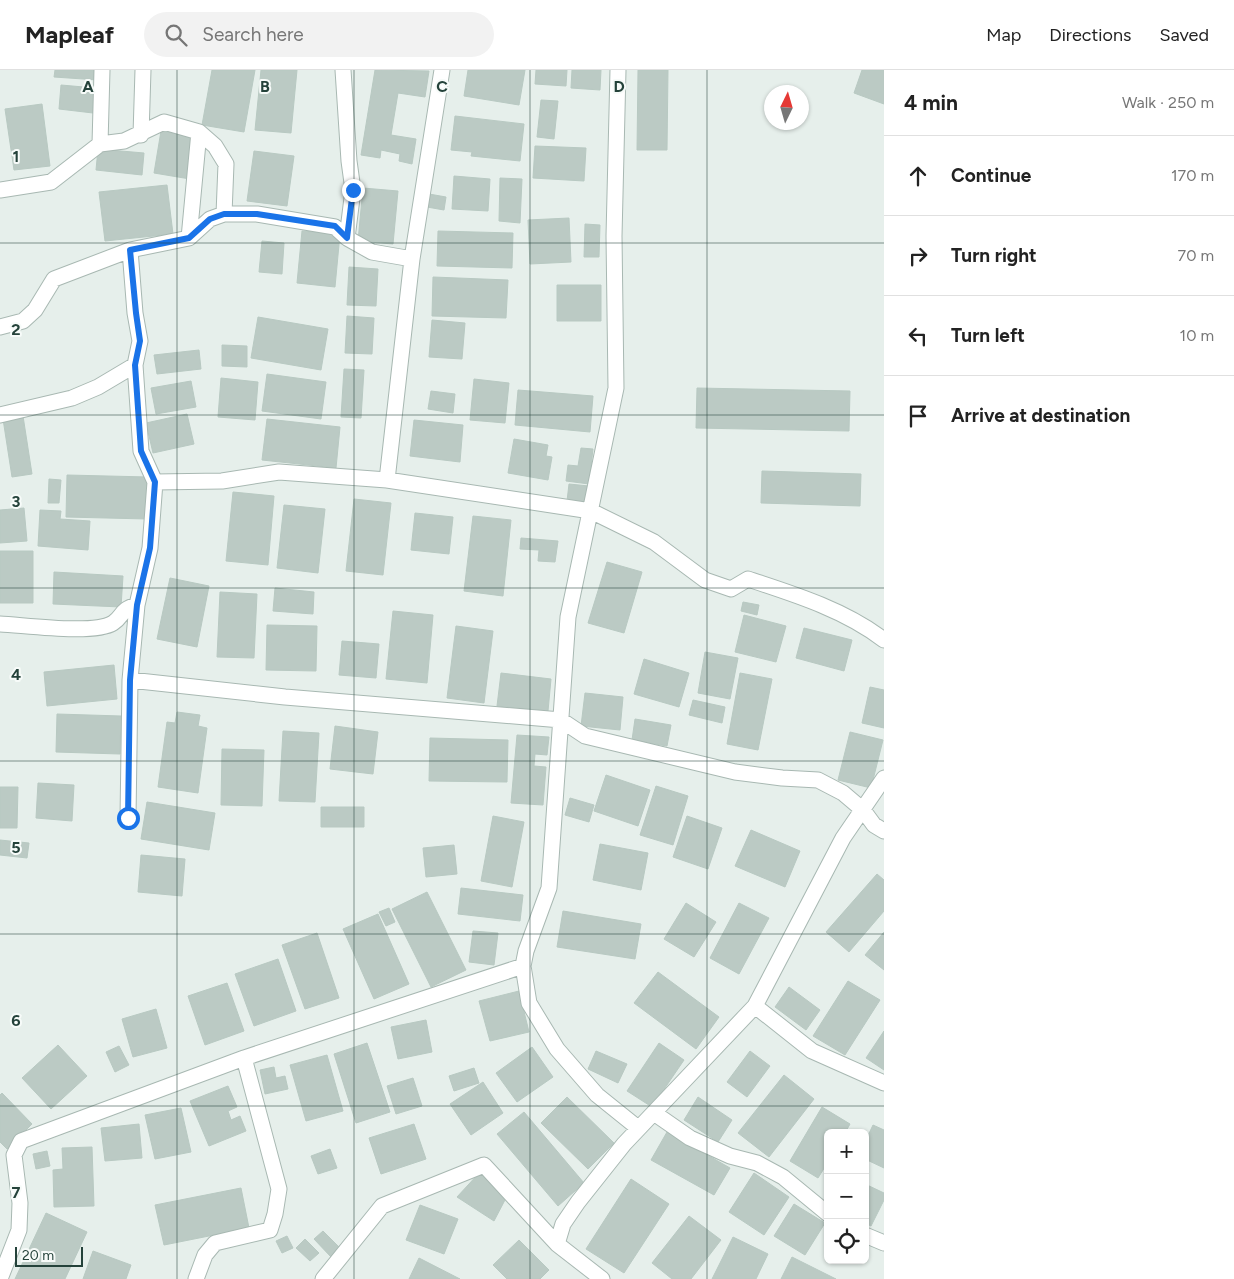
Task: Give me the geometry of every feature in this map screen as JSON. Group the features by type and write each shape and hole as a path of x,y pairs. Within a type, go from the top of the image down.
{"street":[{"path":"100,144 102,70"},
{"path":"141,135 143,70"},
{"path":"343,70 349,161 353,190 347,238"},
{"path":"388,480 412,259 442,70"},
{"path":"618,70 614,236 616,388 568,617 548,888 526,950 523,966 530,1003 557,1050 597,1095 638,1128"},
{"path":"0,190 51,182 100,144 124,141 141,135 164,122 199,132 215,146 226,164 224,214"},
{"path":"189,238 199,132"},
{"path":"0,327 23,320 35,310 54,279 130,250 189,238 210,219 224,214 257,214 335,226 347,238 372,252 412,259"},
{"path":"128,818 130,680 137,605 150,548 155,482 141,451 135,365 140,341 130,250"},
{"path":"0,415 72,398 98,387 135,365"},
{"path":"155,482 222,482 279,472 388,480 591,511 654,542 705,580 731,589 748,579 790,592 867,627 884,640"},
{"path":"0,624 92,629 113,623 125,608 137,605"},
{"path":"130,680 285,697 561,720 585,736 735,772 818,780 843,793 863,810 879,828 843,838"},
{"path":"557,1244 563,1224 578,1202 638,1128 755,1006 843,838 884,778"},
{"path":"0,1279 19,1230 20,1202 14,1155 21,1141 244,1058 523,966"},
{"path":"755,1006 812,1051 884,1083"},
{"path":"196,1279 205,1255 215,1243 270,1230 275,1214 279,1188 244,1058"},
{"path":"654,1113 690,1138 730,1156 757,1163 783,1177 824,1211"},
{"path":"323,1279 382,1206 484,1165 557,1244 602,1279"},
{"path":"869,1237 884,1243"}],"building":[{"path":"55,70 98,70 98,80 54,77"},
{"path":"212,70 255,70 244,132 202,125"},
{"path":"261,70 297,70 291,133 255,130"},
{"path":"375,70 429,71 425,97 398,93 391,135 416,139 412,164 399,161 400,154 381,150 380,158 361,155"},
{"path":"468,70 525,70 519,105 464,96"},
{"path":"536,70 567,70 566,86 535,84"},
{"path":"572,70 601,70 600,90 571,88"},
{"path":"638,70 668,70 667,150 637,150"},
{"path":"862,70 884,70 884,104 854,93"},
{"path":"61,85 95,88 93,113 59,109"},
{"path":"541,100 558,101 554,139 537,137"},
{"path":"42,104 50,166 14,170 5,109"},
{"path":"455,116 524,124 520,161 471,156 472,152 451,150"},
{"path":"161,131 197,137 190,179 154,173"},
{"path":"535,146 586,148 584,181 533,178"},
{"path":"98,149 144,153 142,175 96,170"},
{"path":"254,151 294,156 287,206 247,201"},
{"path":"454,176 490,179 488,211 452,209"},
{"path":"500,178 522,179 520,223 499,221"},
{"path":"167,185 173,234 105,241 99,192"},
{"path":"363,188 398,191 393,244 358,241"},
{"path":"429,194 446,197 444,210 427,207"},
{"path":"569,218 571,262 530,264 528,220"},
{"path":"585,224 600,225 599,257 584,257"},
{"path":"302,231 340,234 335,287 297,283"},
{"path":"438,231 513,233 512,268 437,266"},
{"path":"262,241 284,243 282,274 259,272"},
{"path":"349,267 378,269 376,306 347,305"},
{"path":"433,277 508,280 506,318 432,316"},
{"path":"557,285 601,285 601,321 557,321"},
{"path":"347,316 374,318 372,354 345,353"},
{"path":"258,317 328,329 321,370 251,358"},
{"path":"432,320 465,323 462,359 429,357"},
{"path":"222,345 247,346 247,367 222,366"},
{"path":"199,350 201,369 157,374 154,355"},
{"path":"344,369 364,370 361,418 341,417"},
{"path":"267,374 326,382 321,419 262,411"},
{"path":"221,378 258,382 255,420 218,417"},
{"path":"474,379 509,383 505,423 470,420"},
{"path":"191,381 196,407 156,414 151,388"},
{"path":"697,388 850,391 849,431 696,428"},
{"path":"518,390 593,396 590,432 515,425"},
{"path":"431,391 455,394 453,413 428,409"},
{"path":"187,414 194,444 153,453 146,423"},
{"path":"23,416 32,474 12,477 3,419"},
{"path":"267,419 340,427 336,468 262,460"},
{"path":"414,420 463,425 460,462 410,456"},
{"path":"514,439 548,445 546,456 552,457 548,480 508,473"},
{"path":"581,448 593,449 589,484 566,481 568,465 578,466"},
{"path":"762,471 861,474 860,506 761,503"},
{"path":"67,475 148,477 147,519 66,517"},
{"path":"49,479 61,480 59,503 48,503"},
{"path":"569,484 589,486 587,504 567,501"},
{"path":"233,492 274,496 268,565 226,561"},
{"path":"354,499 391,503 383,575 346,571"},
{"path":"284,505 325,509 318,573 277,568"},
{"path":"24,508 27,541 0,543 0,510"},
{"path":"40,510 61,511 60,519 90,521 88,550 38,546"},
{"path":"415,513 453,517 449,554 411,550"},
{"path":"473,516 511,520 503,596 464,591"},
{"path":"521,538 558,541 555,562 538,561 539,550 520,549"},
{"path":"0,551 33,551 33,603 0,603"},
{"path":"607,562 642,572 624,633 588,623"},
{"path":"54,572 123,576 121,607 53,604"},
{"path":"170,578 209,586 197,647 157,639"},
{"path":"275,588 314,592 313,614 273,611"},
{"path":"220,592 257,594 254,658 217,657"},
{"path":"743,602 759,605 757,615 741,611"},
{"path":"393,611 433,615 427,683 386,679"},
{"path":"744,615 786,626 776,662 735,652"},
{"path":"267,625 317,626 316,671 266,670"},
{"path":"456,626 493,631 484,703 447,698"},
{"path":"804,628 852,640 844,671 796,658"},
{"path":"342,641 379,644 376,678 339,675"},
{"path":"705,652 738,658 730,699 698,693"},
{"path":"644,659 689,673 679,707 634,694"},
{"path":"114,665 117,699 47,706 44,672"},
{"path":"501,673 551,679 548,711 497,706"},
{"path":"740,673 772,679 758,750 727,744"},
{"path":"870,687 884,690 884,728 862,723"},
{"path":"585,693 623,697 620,730 581,726"},
{"path":"693,700 725,707 722,723 689,715"},
{"path":"177,712 200,715 198,726 207,728 198,793 158,787 167,722 175,723"},
{"path":"57,714 121,716 120,754 56,752"},
{"path":"635,719 671,725 667,746 632,740"},
{"path":"335,726 378,732 373,774 330,769"},
{"path":"283,731 319,733 315,802 279,801"},
{"path":"850,732 883,740 871,788 838,780"},
{"path":"517,735 549,737 547,755 535,754 534,766 546,767 543,805 511,803"},
{"path":"430,738 508,740 507,782 429,781"},
{"path":"222,749 264,750 262,806 221,805"},
{"path":"606,775 650,790 638,826 594,811"},
{"path":"38,783 74,785 72,821 36,818"},
{"path":"656,786 688,796 673,845 640,835"},
{"path":"0,787 18,787 17,828 0,828"},
{"path":"570,798 594,805 589,822 565,815"},
{"path":"147,802 215,813 209,850 141,839"},
{"path":"321,807 364,807 364,827 321,827"},
{"path":"493,816 524,822 512,887 481,881"},
{"path":"687,816 722,828 708,869 673,857"},
{"path":"751,830 800,851 785,887 735,866"},
{"path":"0,840 29,843 27,858 0,855"},
{"path":"600,844 648,853 641,890 593,880"},
{"path":"454,845 457,874 426,877 423,848"},
{"path":"141,855 185,859 182,896 138,892"},
{"path":"877,874 884,880 884,911 849,952 826,932"},
{"path":"461,888 523,895 520,921 458,914"},
{"path":"427,892 466,970 431,987 392,909"},
{"path":"686,903 716,922 694,957 664,939"},
{"path":"739,903 769,918 739,974 710,958"},
{"path":"389,908 395,922 386,926 379,912"},
{"path":"563,911 641,924 635,959 557,947"},
{"path":"378,914 409,984 374,999 343,929"},
{"path":"473,931 498,933 494,965 469,962"},
{"path":"884,932 884,970 865,955"},
{"path":"317,933 339,998 305,1009 282,945"},
{"path":"278,959 296,1011 254,1026 235,974"},
{"path":"658,972 719,1017 696,1049 634,1003"},
{"path":"848,981 880,1000 845,1055 813,1036"},
{"path":"227,983 244,1031 205,1045 188,996"},
{"path":"789,987 820,1010 806,1030 775,1007"},
{"path":"519,991 529,1032 490,1041 479,1001"},
{"path":"156,1009 167,1048 133,1057 122,1019"},
{"path":"426,1020 432,1052 398,1059 391,1027"},
{"path":"884,1031 884,1070 866,1058"},
{"path":"367,1043 390,1112 356,1123 334,1054"},
{"path":"659,1043 684,1060 652,1107 627,1091"},
{"path":"58,1045 87,1076 51,1109 22,1078"},
{"path":"119,1046 129,1065 115,1072 106,1052"},
{"path":"532,1047 553,1077 517,1102 496,1073"},
{"path":"596,1051 627,1064 618,1083 588,1069"},
{"path":"750,1051 770,1066 747,1097 727,1082"},
{"path":"327,1055 343,1111 306,1121 290,1065"},
{"path":"274,1067 276,1078 285,1076 288,1089 265,1094 260,1070"},
{"path":"474,1068 479,1083 454,1091 449,1076"},
{"path":"784,1075 814,1099 769,1157 738,1133"},
{"path":"413,1078 422,1106 396,1114 387,1086"},
{"path":"483,1082 503,1113 471,1135 450,1104"},
{"path":"228,1086 237,1107 228,1111 231,1120 240,1116 246,1131 209,1146 190,1101"},
{"path":"2,1093 32,1124 7,1149 0,1142 0,1095"},
{"path":"567,1097 614,1143 588,1169 541,1123"},
{"path":"698,1097 732,1120 718,1142 684,1120"},
{"path":"822,1107 850,1124 847,1129 824,1129 824,1168 818,1178 790,1161"},
{"path":"181,1108 191,1152 155,1159 145,1115"},
{"path":"524,1112 584,1183 558,1206 497,1134"},
{"path":"139,1124 142,1158 105,1161 101,1128"},
{"path":"414,1124 426,1159 381,1174 369,1138"},
{"path":"873,1125 884,1130 884,1168 869,1161 869,1134"},
{"path":"667,1132 730,1168 714,1195 651,1160"},
{"path":"92,1147 94,1206 54,1207 53,1170 63,1169 62,1148"},
{"path":"330,1149 337,1168 318,1174 311,1156"},
{"path":"47,1151 50,1166 36,1169 33,1154"},
{"path":"480,1172 506,1198 494,1221 457,1197"},
{"path":"754,1173 789,1197 764,1235 729,1212"},
{"path":"631,1179 669,1204 624,1273 586,1249"},
{"path":"869,1186 884,1193 884,1200 871,1226 869,1225"},
{"path":"241,1188 249,1228 164,1245 155,1205"},
{"path":"794,1204 824,1222 805,1255 774,1236"},
{"path":"420,1205 458,1219 444,1254 406,1240"},
{"path":"46,1213 87,1232 65,1279 15,1279"},
{"path":"689,1216 721,1240 691,1279 672,1279 652,1263"},
{"path":"323,1231 340,1248 331,1257 314,1239"},
{"path":"287,1236 293,1248 282,1253 276,1241"},
{"path":"733,1237 768,1254 756,1279 712,1279"},
{"path":"305,1239 319,1253 310,1261 296,1248"},
{"path":"519,1240 549,1270 540,1279 507,1279 493,1265"},
{"path":"93,1251 131,1265 126,1279 83,1279"},
{"path":"792,1257 836,1279 781,1279"},
{"path":"419,1258 460,1279 409,1279"}],"route":[{"path":"128,818 130,680 137,605 150,548 155,482 141,451 135,365 140,341 130,250 189,238 210,219 224,214 257,214 335,226 347,238 353,190"}]}
